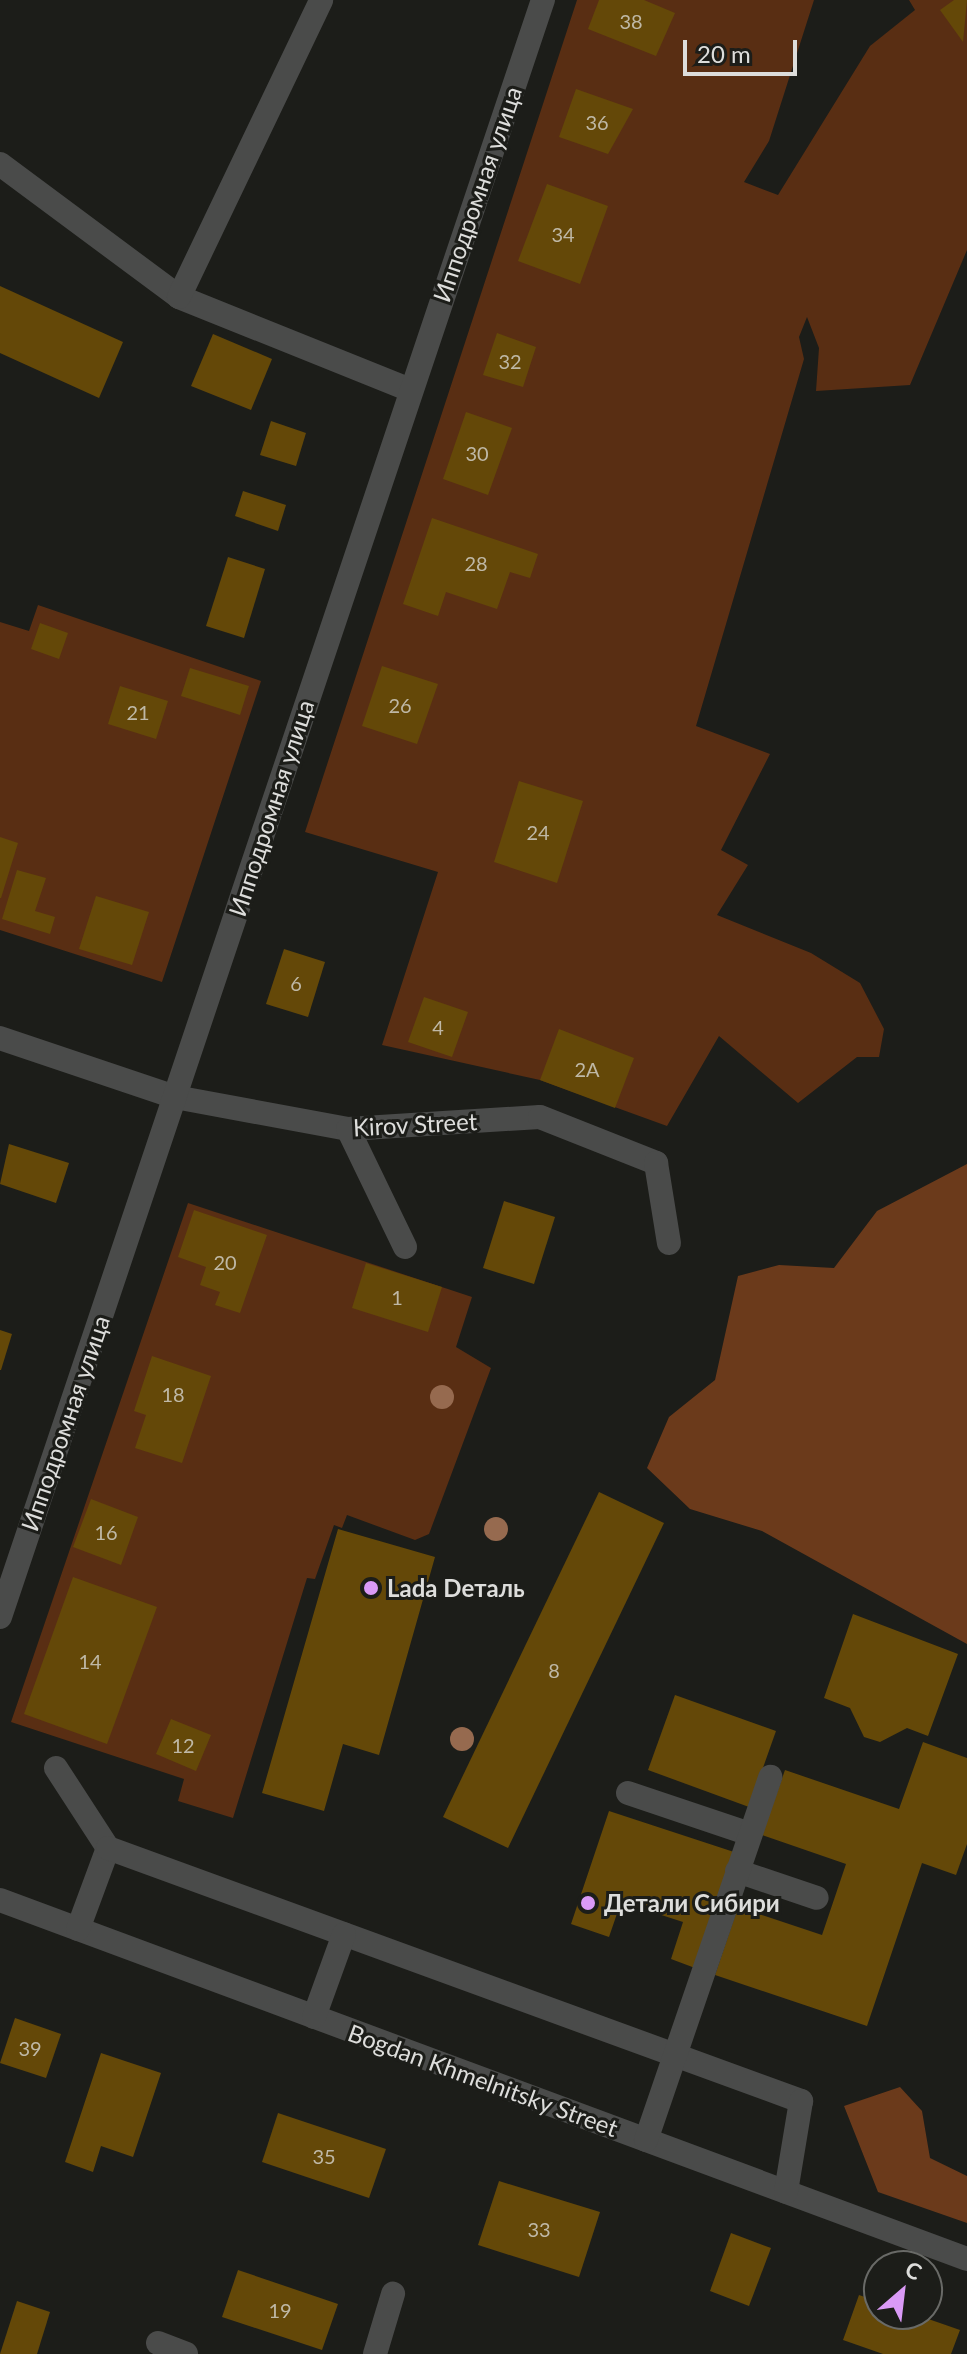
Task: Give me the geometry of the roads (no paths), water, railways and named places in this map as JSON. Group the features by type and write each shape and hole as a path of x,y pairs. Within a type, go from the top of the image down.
{"street":[{"path":"179,297 321,0"},
{"name":"Ипподромная улица","path":"0,1617 543,0"},
{"path":"0,164 179,297 410,390"},
{"name":"Kirov Street","path":"0,1038 175,1097 348,1129 540,1117 656,1163 669,1243"},
{"path":"348,1129 405,1247"},
{"path":"56,1768 108,1848 801,2101 786,2192"},
{"path":"646,2140 770,1777"},
{"path":"628,1793 750,1834"},
{"path":"78,1929 108,1848"},
{"path":"737,1871 817,1898"},
{"name":"Bogdan Khmelnitsky Street","path":"0,1900 967,2259"},
{"path":"314,2017 344,1934"},
{"path":"375,2354 393,2294"},
{"path":"158,2343 186,2354"}],"place":[{"name":"Lada Dеталь","path":"371,1588"},
{"name":"Детали Сибири","path":"588,1903"}]}
